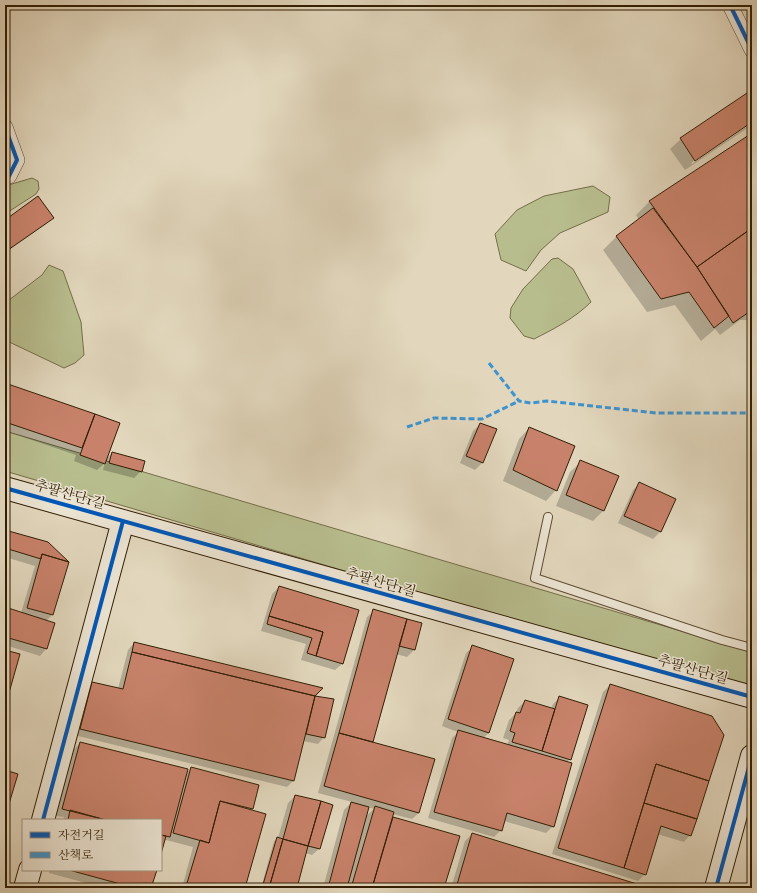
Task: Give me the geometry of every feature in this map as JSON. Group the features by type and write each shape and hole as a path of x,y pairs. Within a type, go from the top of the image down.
{"street":[{"path":"730,5 752,50"},
{"path":"5,126 17,160 9,176 5,177"},
{"name":"추팔산단1길","path":"5,488 752,697"},
{"path":"43,819 123,521"},
{"path":"716,888 752,756"},
{"path":"25,888 30,871"}],"lane":[{"path":"548,517 535,578 722,640 752,648"}],"green space":[{"path":"32,178 38,181 39,189 36,194 5,214 5,186"},
{"path":"593,186 610,197 608,212 560,233 541,250 526,271 501,260 495,234 517,210 544,196"},
{"path":"558,258 573,269 591,302 571,318 542,335 534,339 524,336 510,318 511,308 523,289 552,259"},
{"path":"49,265 63,271 81,322 84,355 75,363 64,368 5,340 5,303 42,275"},
{"path":"5,431 752,652 752,691 5,471"}],"building":[{"path":"750,91 752,94 752,122 695,161 680,138"},
{"path":"752,133 752,228 697,267 649,201"},
{"path":"38,196 54,218 5,252 5,220"},
{"path":"653,208 697,267 729,316 714,328 689,292 661,299 616,236"},
{"path":"752,228 752,310 733,323 697,267"},
{"path":"5,383 95,414 82,448 5,422"},
{"path":"95,414 120,423 105,464 80,455"},
{"path":"480,423 497,429 483,463 466,456"},
{"path":"529,427 575,446 557,491 513,470"},
{"path":"112,452 145,461 142,472 109,463"},
{"path":"580,460 619,476 604,511 566,495"},
{"path":"639,482 676,499 661,532 624,516"},
{"path":"5,530 48,542 69,562 42,554 41,559 5,548"},
{"path":"42,554 69,562 53,615 27,608"},
{"path":"279,586 359,610 343,664 316,656 323,632 269,616"},
{"path":"5,607 55,623 47,649 5,637"},
{"path":"373,609 407,619 373,742 339,733"},
{"path":"269,616 323,632 316,656 307,653 312,638 267,624"},
{"path":"407,619 422,623 415,650 399,646"},
{"path":"134,642 323,688 315,696 132,652"},
{"path":"472,645 514,659 489,733 448,719"},
{"path":"5,650 20,654 5,707"},
{"path":"132,652 315,696 294,781 80,729 92,682 123,689"},
{"path":"610,684 712,716 724,735 709,781 656,764 624,868 558,848"},
{"path":"315,696 334,699 325,738 306,734"},
{"path":"559,696 588,705 571,760 542,751"},
{"path":"525,700 555,709 542,751 512,742 515,733 510,731 516,712 520,713"},
{"path":"458,730 572,763 554,827 507,813 502,831 434,812"},
{"path":"339,733 435,759 419,813 324,786"},
{"path":"80,742 188,769 170,837 162,835 162,819 102,819 62,809"},
{"path":"656,764 709,781 697,819 644,803"},
{"path":"191,767 259,785 253,809 220,801 209,843 173,833"},
{"path":"5,770 18,774 5,817"},
{"path":"295,795 321,801 308,846 283,839"},
{"path":"220,801 266,814 245,888 198,888 199,886 187,883 200,840 209,843"},
{"path":"321,801 333,805 320,849 308,846"},
{"path":"351,802 369,807 347,888 328,888"},
{"path":"644,803 697,819 691,836 661,826 646,875 624,868"},
{"path":"375,806 394,812 372,888 351,888"},
{"path":"70,810 102,819 68,819"},
{"path":"393,817 460,836 444,888 372,888"},
{"path":"472,833 650,888 456,888"},
{"path":"162,835 166,836 162,850"},
{"path":"277,837 283,839 269,888 262,888"},
{"path":"283,839 308,846 297,888 269,888"},
{"path":"73,871 157,871 152,885 145,883 144,888 135,888"}],"marked path":[{"path":"489,363 519,401 531,403 547,401 656,413 752,413"},
{"path":"407,427 434,418 482,419 519,401"}],"cycle path":[{"path":"730,5 752,50"},
{"path":"5,127 17,160 9,176 5,177"},
{"path":"5,488 752,697"},
{"path":"43,819 123,521"},
{"path":"716,888 752,756"}]}
